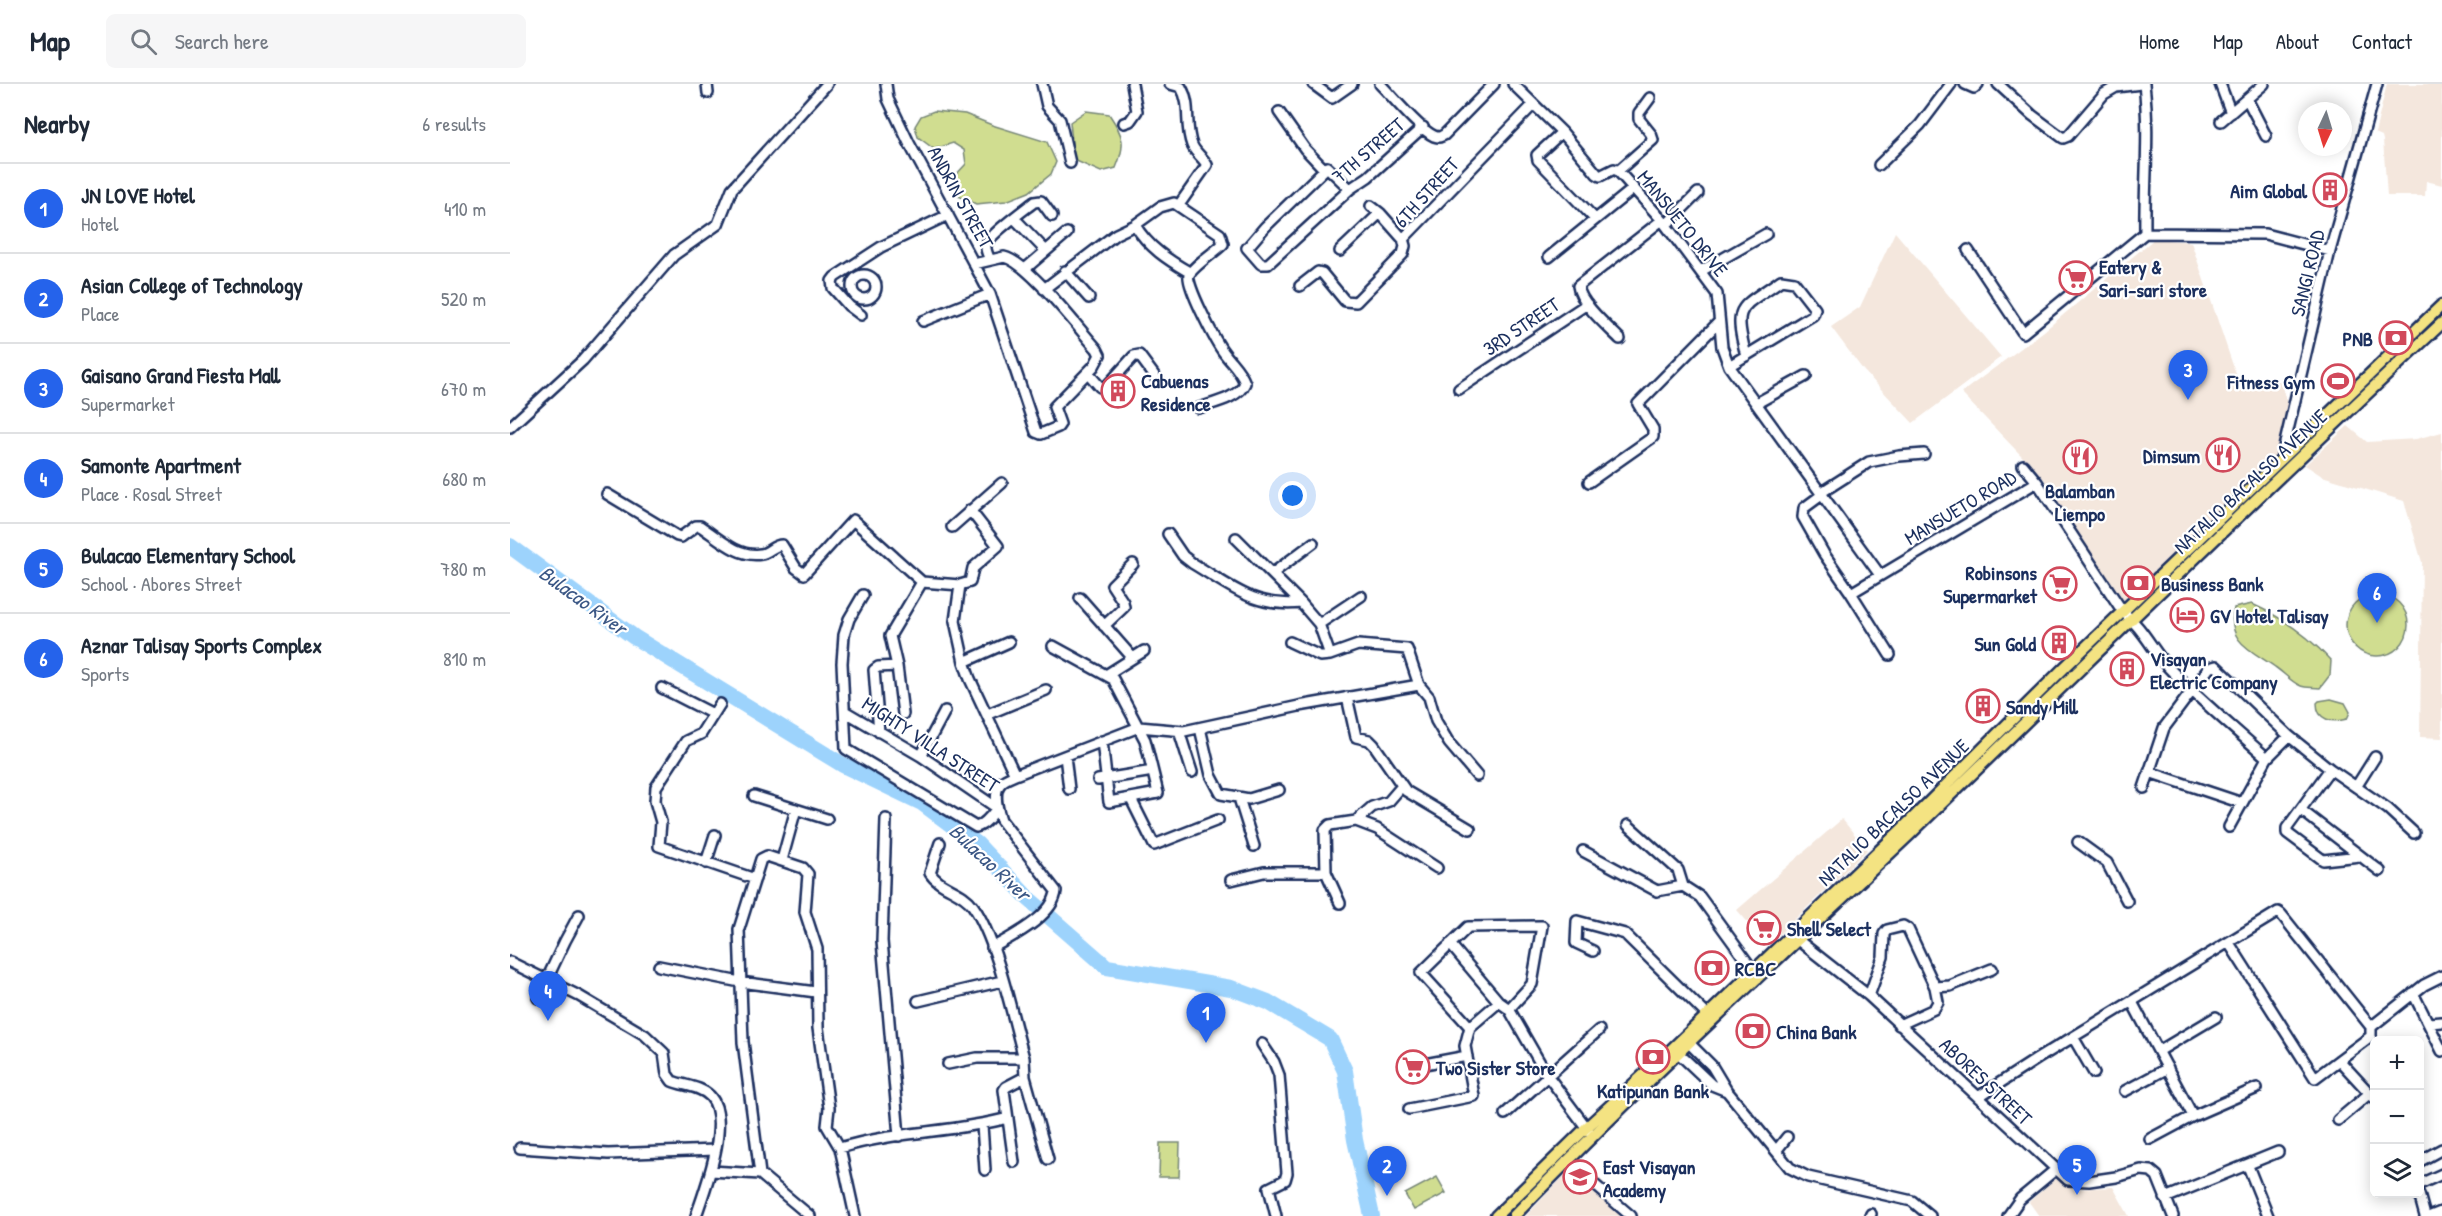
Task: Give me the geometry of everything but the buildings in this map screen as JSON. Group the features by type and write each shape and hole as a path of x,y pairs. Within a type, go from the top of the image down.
{"main road":[{"name":"NATALIO BACALSO AVENUE","path":"1496,1216 1590,1132 1795,937 2065,667 2127,615 2284,465 2442,305"},
{"name":"NATALIO BACALSO AVENUE","path":"2284,465 2442,323"},
{"name":"NATALIO BACALSO AVENUE","path":"1687,1041 1707,1015 1753,970 1795,937"},
{"name":"NATALIO BACALSO AVENUE","path":"1514,1216 1567,1161 1590,1132"}],"street":[{"path":"510,427 583,360 674,255 718,224 732,189 827,84"},
{"name":"ANDRIN STREET","path":"886,84 888,99 974,264 1009,258 1025,269 1097,349 1100,355 1091,369"},
{"path":"1042,84 1047,106 1059,120 1070,163"},
{"path":"1124,123 1130,122 1137,111 1132,84"},
{"path":"1170,84 1181,87 1186,96 1189,106 1187,127 1193,148 1204,158 1207,165 1179,205"},
{"path":"1312,84 1332,98 1352,84"},
{"path":"1380,84 1423,127"},
{"name":"7TH STREET","path":"1324,169 1248,244 1249,252 1265,265 1423,127 1433,135 1439,137 1444,135 1494,84"},
{"name":"MANSUETO DRIVE","path":"1513,84 1562,132 1597,174 1600,176 1614,169 1618,171 1664,222 1701,271 1716,294 1722,346 1729,366 1744,390 1757,403 1880,575"},
{"path":"1879,165 1920,125 1951,84"},
{"path":"1965,84 1974,88 1978,84"},
{"path":"1998,84 2032,115 2063,138 2068,136 2104,93 2116,87 2143,84 2147,114 2145,233"},
{"path":"2220,84 2231,113"},
{"path":"2221,121 2264,84"},
{"name":"SANGI ROAD","path":"2284,465 2330,251 2377,84"},
{"path":"1618,171 1653,140 1639,119 1639,113 1650,98"},
{"path":"2247,99 2266,136"},
{"name":"6TH STREET","path":"1300,286 1318,272 1351,303 1356,302 1403,254 1405,246 1403,239 1533,105"},
{"path":"1279,112 1305,149 1324,169 1330,168 1350,189"},
{"path":"1562,132 1538,155 1538,160 1594,219"},
{"path":"1549,257 1633,189"},
{"path":"1664,222 1698,193"},
{"path":"990,260 986,250 988,242 1000,228 1037,201 1041,201 1052,216"},
{"path":"1044,289 1116,234 1135,225 1165,205 1174,203 1179,205 1220,234 1223,244 1189,272 1187,279 1221,350 1241,372 1245,383 1243,389 1233,395 1199,408"},
{"path":"1371,206 1403,239"},
{"path":"1340,251 1380,213"},
{"path":"861,315 849,306 832,285 835,276 881,247 948,215"},
{"path":"1015,219 1045,250"},
{"name":"3RD STREET","path":"1459,389 1587,304 1578,290 1579,283 1664,222"},
{"path":"1135,225 1140,234 1165,258 1189,272"},
{"path":"1025,269 1067,233"},
{"path":"1968,250 2023,333 2145,233 2265,234 2330,251"},
{"path":"1701,271 1766,234"},
{"path":"974,264 990,294 1037,434 1060,426 1054,407 1091,369 1101,387 1106,387 1134,356 1139,355 1159,382"},
{"path":"852,265 857,276"},
{"path":"1065,271 1089,298"},
{"path":"1729,366 1746,357 1816,312 1800,287 1785,279 1743,307 1739,316 1746,357"},
{"path":"923,321 990,294"},
{"path":"1587,304 1620,339"},
{"path":"1589,482 1653,437 1653,429 1638,408 1639,402 1719,322"},
{"path":"1757,403 1806,376"},
{"path":"1890,655 1824,554 1803,517 1804,508 1822,493 1869,462 1924,454"},
{"path":"2023,465 2037,482"},
{"name":"MANSUETO ROAD","path":"1851,593 2037,482 2127,615 2165,664 2267,758"},
{"path":"952,527 1002,483"},
{"path":"607,494 676,536 681,537 696,526 700,526 725,545 752,554 760,555 775,546 782,545 796,568 804,574 853,520 922,582 960,585 970,582 973,568 998,546 970,510"},
{"path":"1168,534 1183,556 1192,563 1259,602 1301,603"},
{"path":"1236,538 1273,573 1319,624 1330,655"},
{"path":"1273,573 1313,543"},
{"path":"1104,626 1124,607 1124,602 1112,585 1132,564"},
{"path":"903,714 897,666 890,636 922,582"},
{"path":"960,585 955,621 964,662 1015,775"},
{"path":"863,595 849,620 844,635 842,663 846,749 976,826 982,825 997,807"},
{"path":"1319,624 1361,596"},
{"path":"1080,598 1132,657"},
{"path":"964,662 1009,642"},
{"path":"1290,642 1320,656 1330,655 1358,645 1409,651 1419,686 1429,697 1436,721 1449,744 1477,776"},
{"path":"1053,646 1113,679 1145,740 1158,791 1156,794 1109,802 1102,779 1102,741"},
{"path":"1106,675 1144,651"},
{"path":"879,732 874,670 878,667 897,666"},
{"path":"2144,788 2164,728 2209,668 2218,667 2289,736 2330,770 2388,809 2414,833"},
{"path":"992,948 1030,925 1052,904 1056,891 1001,820 997,807 998,787 1001,782 1139,727 1179,731 1200,728 1347,697 1419,686"},
{"path":"662,688 713,714"},
{"path":"988,714 1046,690"},
{"path":"1347,697 1356,737 1369,740 1374,745 1410,794 1470,829"},
{"path":"720,704 701,734 686,741 654,793 661,822 658,846 755,879"},
{"path":"921,756 945,711"},
{"name":"MIGHTY VILLA STREET","path":"846,712 921,756 997,807"},
{"path":"1200,728 1216,788 1221,794 1249,799 1279,790"},
{"path":"1179,731 1192,772"},
{"path":"2229,827 2267,758 2289,736"},
{"path":"1065,756 1069,789"},
{"path":"2356,787 2375,757"},
{"path":"2330,770 2287,828 2288,835 2323,860 2360,856"},
{"path":"1102,779 1147,772"},
{"path":"2149,772 2242,803"},
{"path":"1356,821 1372,807 1389,801 1402,786"},
{"path":"754,796 827,819"},
{"path":"1239,798 1254,846"},
{"path":"1131,799 1154,845 1218,820"},
{"path":"782,860 796,809"},
{"path":"2301,810 2380,871"},
{"path":"886,819 882,941 899,1136"},
{"path":"1340,903 1326,873 1325,830 1330,825 1356,821 1377,829 1437,868"},
{"path":"1628,825 1678,870 1683,886 1700,897 1753,970"},
{"path":"706,863 715,835"},
{"path":"2078,842 2102,857 2107,863 2127,901"},
{"path":"940,843 930,873 935,880 965,896 982,923 992,948 1024,1058 1025,1077 1048,1159"},
{"path":"1583,851 1658,891 1683,886"},
{"path":"760,1174 743,1042 739,929 763,857 770,856 804,868 808,874 805,912 817,949 818,1028 829,1108 827,1126 840,1148 855,1216"},
{"path":"1231,880 1264,872 1326,873"},
{"path":"1978,1097 2073,1037 2229,943 2280,913 2371,1027 2371,1035 2315,1078 2229,943"},
{"path":"538,998 579,915"},
{"path":"1593,951 1576,943 1577,921 1625,934 1707,1015"},
{"path":"1470,1027 1421,973 1468,927 1542,926 1532,984 1509,1009"},
{"path":"1869,996 1883,957 1884,934 1887,930 1903,926 1908,929 1935,987 1938,1002 1934,1009 1899,1025"},
{"name":"ABORES STREET","path":"1795,937 1869,996 2055,1170 2068,1179 2089,1180 2116,1177 2141,1170 2151,1172 2157,1176 2173,1216"},
{"path":"1450,944 1499,1002 1509,1009 1547,1076 1590,1132"},
{"path":"510,962 547,979 645,1035 664,1053 667,1074 672,1081 699,1088 715,1103 718,1117 715,1150 711,1172 696,1216"},
{"path":"659,966 740,982 816,992"},
{"path":"1935,987 1950,986 1992,969"},
{"path":"2371,1027 2424,985 2442,976"},
{"path":"918,1001 1002,981"},
{"path":"2413,993 2442,1051"},
{"path":"1409,1109 1474,1096 1465,1046 1470,1027 1499,1002"},
{"path":"2132,1002 2193,1116"},
{"path":"2158,1051 2216,1017"},
{"path":"2427,1023 2442,1022"},
{"path":"1505,1114 1599,1030"},
{"path":"2073,1037 2094,1073"},
{"path":"1687,1041 1712,1066 1727,1091 1790,1168 1799,1175 1904,1198 1912,1201 1930,1216"},
{"path":"1262,1044 1274,1062 1279,1075 1287,1173 1286,1180 1269,1188 1276,1216"},
{"path":"1676,1051 1712,1085 1727,1091"},
{"path":"1414,1066 1467,1056"},
{"path":"948,1064 977,1058 1024,1058"},
{"path":"2339,1060 2370,1093"},
{"path":"2125,1091 2168,1068"},
{"path":"1014,1162 1005,1088 1025,1077"},
{"path":"2150,1139 2193,1116 2257,1088"},
{"path":"2338,1120 2370,1096"},
{"path":"840,1148 899,1136 982,1125 1008,1118"},
{"path":"982,1125 985,1170"},
{"path":"1776,1151 1787,1137"},
{"path":"520,1148 608,1154 715,1150"},
{"path":"2424,1159 2442,1149"},
{"path":"2165,1198 2278,1152"},
{"path":"1567,1161 1631,1216"},
{"path":"2248,1166 2268,1216"},
{"path":"2008,1216 2020,1199 2055,1170"},
{"path":"711,1172 760,1174 810,1216"},
{"path":"2424,1182 2442,1174"},
{"path":"2420,1198 2426,1216"},
{"path":"2431,1216 2441,1212 2442,1214"}],"shaded area":[{"path":"2387,84 2442,84 2442,185 2426,181 2425,196 2387,196 2383,140 2382,136 2375,133"},
{"path":"1895,232 2001,357 1913,423 1863,370 1831,327 1860,307"},
{"path":"2154,239 2191,242 2239,383 2280,381 2291,412 2277,461 2125,607 2044,479 1961,393 2044,331"},
{"path":"2348,426 2367,442 2416,439 2442,432 2442,738 2420,737 2422,562 2404,501 2322,476 2305,465"},
{"path":"1842,819 1867,850 1768,945 1737,910"},
{"name":"East Visayan Academy","path":"1580,1159 1615,1194 1640,1216 1526,1216"},
{"path":"2057,1177 2074,1189 2113,1187 2129,1216 2039,1216 2029,1202"}],"green space":[{"path":"934,111 965,114 1047,142 1056,162 1051,174 1029,192 1006,201 976,204 954,194 952,179 966,164 964,150 953,143 934,149 918,137 915,126 921,116"},
{"path":"1086,111 1109,114 1118,128 1122,146 1116,168 1101,172 1074,160 1070,122"},
{"path":"2377,594 2394,599 2399,603 2403,608 2408,625 2403,642 2399,647 2394,651 2377,656 2360,651 2355,647 2351,642 2346,625 2351,608 2355,603 2360,599"},
{"path":"2252,604 2294,628 2331,661 2330,675 2320,688 2298,685 2242,644 2237,637 2232,620 2234,608"},
{"path":"2331,699 2345,703 2350,712 2347,719 2336,721 2320,714 2317,703"},
{"path":"1160,1143 1180,1143 1179,1177 1159,1177"},
{"path":"1437,1177 1446,1193 1414,1210 1405,1194"}],"waterway":[{"name":"Bulacao River","path":"510,546 634,637 843,765 922,803 977,844 1029,899 1107,967 1231,988 1268,1002 1330,1039 1345,1071 1355,1140 1372,1216"}],"place":[{"name":"Aim Global","path":"2330,190"},
{"name":"Eatery & Sari-sari store","path":"2076,278"},
{"name":"PNB","path":"2396,338"},
{"name":"Fitness Gym","path":"2338,381"},
{"name":"Cabuenas Residence","path":"1118,391"},
{"name":"Gaisano Grand Fiesta Mall","path":"2188,400"},
{"name":"Dimsum","path":"2223,455"},
{"name":"Balamban Liempo","path":"2080,457"},
{"name":"Business Bank","path":"2138,583"},
{"name":"Robinsons Supermarket","path":"2060,584"},
{"name":"GV Hotel Talisay","path":"2187,615"},
{"name":"Aznar Talisay Sports Complex","path":"2377,623"},
{"name":"Sun Gold","path":"2059,643"},
{"name":"Visayan Electric Company","path":"2127,669"},
{"name":"Sandy Mill","path":"1983,706"},
{"name":"Shell Select","path":"1764,928"},
{"name":"RCBC","path":"1712,968"},
{"name":"Samonte Apartment","path":"548,1021"},
{"name":"China Bank","path":"1753,1031"},
{"name":"JN LOVE Hotel","path":"1206,1043"},
{"name":"Katipunan Bank","path":"1653,1057"},
{"name":"Two Sister Store","path":"1413,1067"},
{"name":"East Visayan Academy","path":"1580,1177"},
{"name":"Bulacao Elementary School","path":"2077,1195"},
{"name":"Asian College of Technology","path":"1387,1196"}]}
